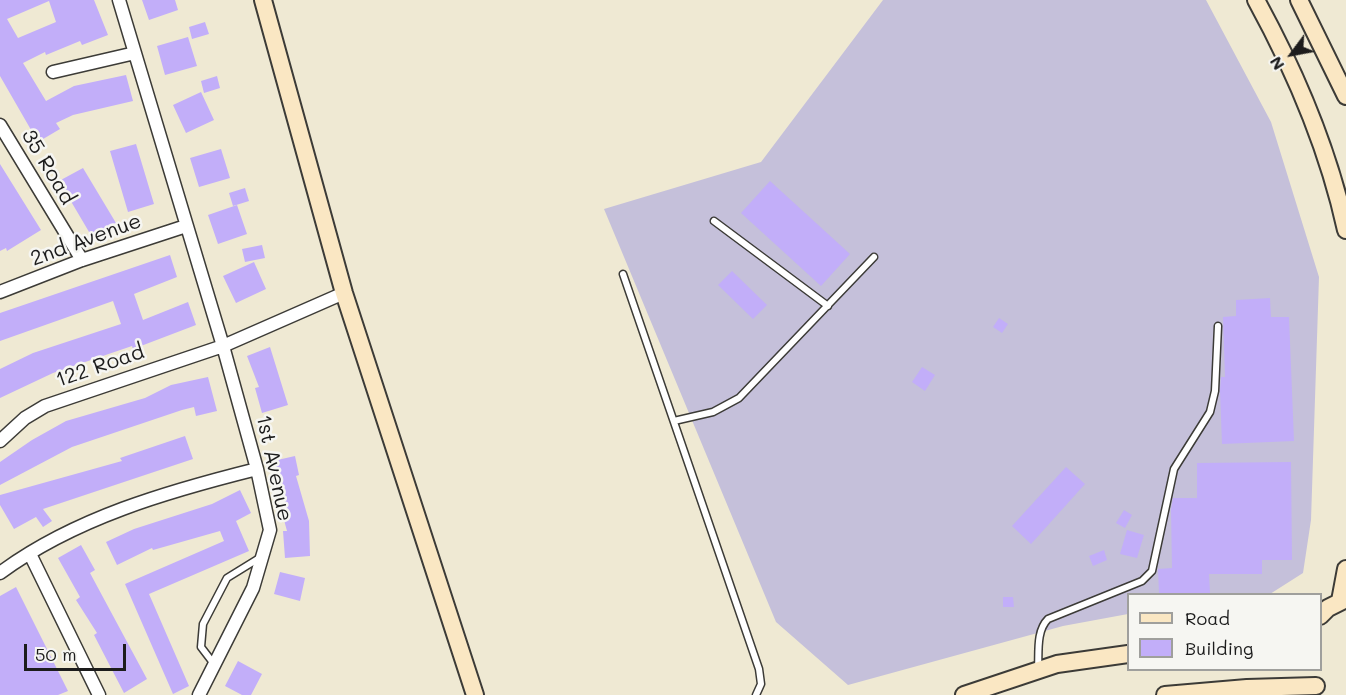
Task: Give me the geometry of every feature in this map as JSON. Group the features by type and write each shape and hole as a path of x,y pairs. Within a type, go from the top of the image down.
{"street":[{"name":"1st Avenue","path":"119,0 223,346 257,469 270,530 254,588 199,695"},
{"path":"263,0 344,293 475,695"},
{"path":"1256,0 1304,96 1325,152 1346,230"},
{"path":"1299,0 1346,96"},
{"path":"53,72 135,53"},
{"name":"35 Road","path":"0,125 82,260"},
{"name":"2nd Avenue","path":"0,292 82,260 186,226"},
{"name":"122 Road","path":"0,441 25,418 45,406 223,346 344,293"},
{"path":"2,568 110,514 181,490 257,469"},
{"path":"30,554 99,695"},
{"path":"1322,615 1343,600 1346,569"},
{"path":"964,695 1057,663 1127,654"},
{"path":"1165,695 1247,688 1319,691 1310,671"},
{"path":"1247,688 1265,695"}],"lane":[{"path":"714,220 828,306"},
{"path":"674,421 713,412 739,398 874,257"},
{"path":"623,274 759,669 761,684 756,695"},
{"path":"1038,670 1040,635 1043,624 1048,619 1142,580 1152,571 1174,469 1210,412 1215,391 1218,326"},
{"path":"215,665 201,647 203,624 226,578 264,555"}],"shaded area":[{"path":"883,0 1206,0 1271,122 1319,277 1311,520 1303,573 1272,593 1127,593 1127,614 1063,626 848,685 776,622 604,209 761,162"}],"building":[{"path":"0,0 94,0 108,35 82,45 80,41 46,55 45,52 23,63 46,101 74,86 126,75 133,101 73,115 56,123 60,129 38,142 0,76","holes":["49,1 56,22 18,38 7,19"]},
{"path":"142,0 175,0 178,10 149,20"},
{"path":"205,22 209,34 192,39 189,27"},
{"path":"188,37 197,66 165,75 157,46"},
{"path":"217,76 220,88 204,93 201,81"},
{"path":"201,92 214,120 186,133 173,105"},
{"path":"136,144 154,204 128,212 110,151"},
{"path":"221,149 230,178 199,187 190,158"},
{"path":"0,164 41,230 7,251 6,248 0,251"},
{"path":"83,168 116,223 92,237 59,181"},
{"path":"770,181 850,254 821,286 741,213"},
{"path":"245,188 249,201 233,206 229,193"},
{"path":"237,205 247,234 218,244 208,215"},
{"path":"262,245 265,258 245,262 242,249"},
{"path":"170,255 177,277 134,294 143,320 188,302 196,325 133,349 132,346 53,373 0,398 0,369 33,353 121,324 113,301 0,341 0,313"},
{"path":"254,262 266,289 236,303 223,276"},
{"path":"732,271 767,305 753,319 718,285"},
{"path":"1270,298 1271,317 1289,317 1294,441 1222,444 1220,391 1221,377 1225,377 1223,317 1236,316 1236,300"},
{"path":"999,318 1008,324 1002,333 993,327"},
{"path":"270,347 288,405 262,413 255,388 259,387 247,356"},
{"path":"922,367 935,375 925,391 912,382"},
{"path":"208,377 217,411 196,416 194,407 72,447 0,485 0,462 32,440 66,421 145,398 171,385"},
{"path":"185,436 193,459 43,509 52,521 43,527 36,517 14,529 0,505 0,495 122,461 120,458"},
{"path":"295,456 299,475 296,476 309,521 310,556 285,558 283,531 287,531 278,498 273,461"},
{"path":"1291,462 1292,560 1262,560 1262,574 1209,574 1210,593 1159,593 1158,569 1172,568 1171,510 1173,498 1197,498 1197,463"},
{"path":"1066,467 1085,484 1031,544 1012,526"},
{"path":"240,490 251,513 236,521 249,551 149,594 189,686 173,694 125,584 224,541 220,531 153,550 152,548 117,565 106,542 134,529 212,504"},
{"path":"1124,510 1132,515 1125,528 1116,523"},
{"path":"1127,530 1144,535 1137,558 1120,554"},
{"path":"81,545 95,570 90,573 147,679 124,693 94,635 97,633 76,600 80,597 58,558"},
{"path":"1104,550 1107,560 1093,566 1089,556"},
{"path":"280,572 305,578 300,601 274,594"},
{"path":"16,587 68,691 58,695 0,695 0,596"},
{"path":"1003,597 1013,597 1014,607 1003,607"},
{"path":"238,661 262,674 251,695 242,695 225,686"}]}
